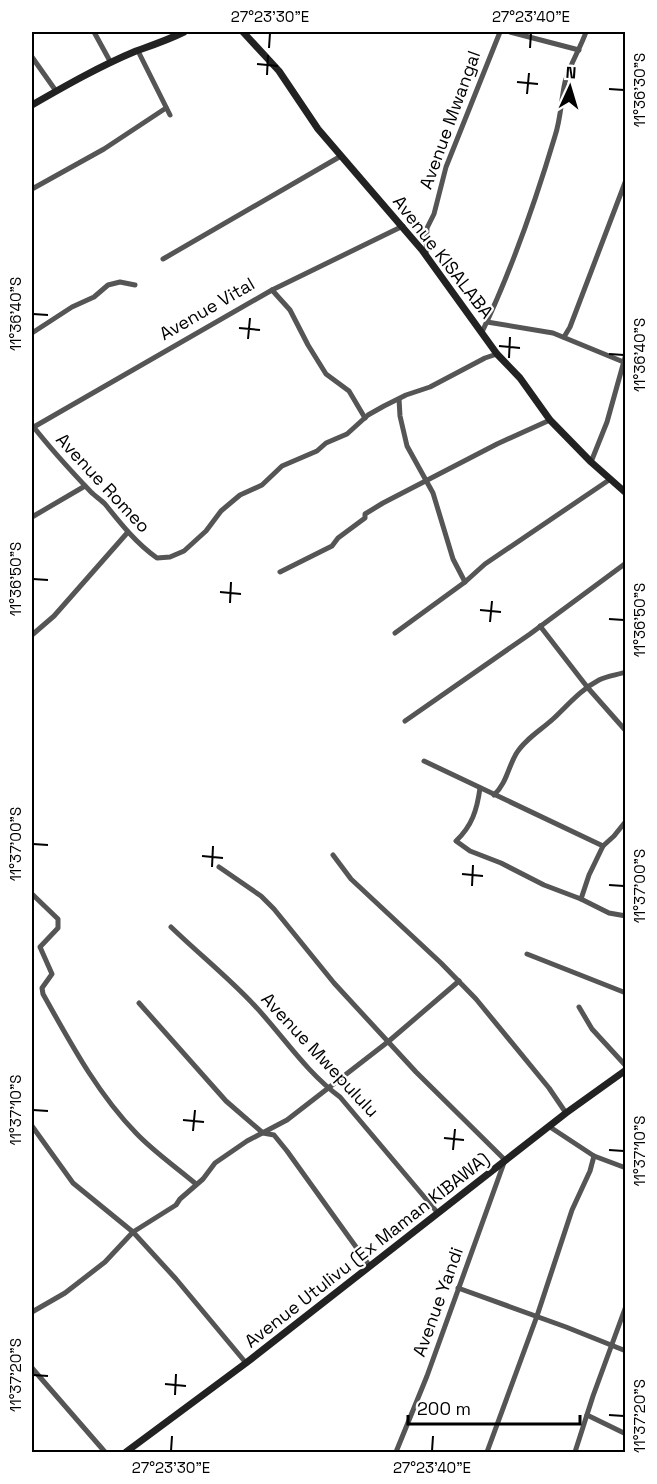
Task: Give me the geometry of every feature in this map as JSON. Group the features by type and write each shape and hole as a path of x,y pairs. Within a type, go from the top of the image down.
{"street":[{"path":"94,32 111,63"},
{"path":"32,105 111,63 174,34 184,32"},
{"name":"Avenue KISALABA","path":"243,32 279,71 318,129 426,255 497,354 520,378 550,420 609,480 626,493"},
{"name":"Avenue Mwangal","path":"426,255 427,228 434,214 446,167 500,32"},
{"path":"510,32 579,50"},
{"path":"482,332 508,277 561,117 565,84 586,32"},
{"path":"138,51 170,115"},
{"path":"32,57 56,91"},
{"path":"32,189 104,149 166,108"},
{"path":"163,259 341,156"},
{"path":"564,337 570,327 626,180"},
{"name":"Avenue Vital","path":"32,426 272,290 403,226"},
{"path":"32,333 72,307 94,297 108,285 120,282 135,285"},
{"path":"272,290 290,310 326,374 347,388 365,418 399,399 430,387 497,354"},
{"path":"487,322 523,329 538,329 564,337 624,363"},
{"path":"591,462 607,422 626,354"},
{"path":"399,399 400,416 407,446 436,501 453,559 465,582"},
{"name":"Avenue Romeo","path":"32,426 128,532 157,558 176,555 184,551 206,531 221,511 240,495 262,485 282,466 317,451 326,443 347,434 365,418"},
{"path":"280,572 332,546 338,538 365,518 365,514 426,480 550,420"},
{"path":"395,633 465,582 485,564 609,480"},
{"path":"32,517 85,486"},
{"path":"32,635 54,616 128,532"},
{"path":"405,721 626,563"},
{"path":"540,626 588,688 626,731"},
{"path":"494,795 504,783 516,753 576,695 597,681 626,672"},
{"path":"424,761 603,846"},
{"path":"480,788 477,810 468,830 456,841 470,851 501,863 544,885 609,913 626,916"},
{"path":"581,899 589,875 603,846 626,821"},
{"path":"333,855 351,879 476,999 549,1088 566,1113"},
{"path":"219,867 261,896 274,909 334,983 417,1072 506,1160"},
{"path":"32,894 58,919 57,928 40,947 52,974 42,988 43,994 76,1052 114,1109 156,1152 196,1184"},
{"name":"Avenue Mwepululu","path":"171,927 255,1006 327,1088 340,1097 437,1212"},
{"path":"527,954 626,993"},
{"path":"32,1312 66,1293 105,1262 133,1232 176,1205 203,1179 215,1163 234,1149 287,1120 389,1041 459,981"},
{"path":"139,1003 226,1101 263,1133 274,1135 369,1265"},
{"path":"579,1007 592,1029 624,1072"},
{"name":"Avenue Utulivu (Ex Maman KIBAWA)","path":"130,1452 437,1212 566,1113 624,1072"},
{"path":"32,1126 73,1183 133,1232 177,1279 246,1363"},
{"path":"550,1127 594,1156 626,1168"},
{"path":"487,1452 537,1316 572,1210 590,1171 594,1156"},
{"name":"Avenue Yandi","path":"396,1452 427,1376 506,1160"},
{"path":"458,1288 626,1351"},
{"path":"575,1452 610,1345 626,1306"},
{"path":"32,1368 105,1452"},
{"path":"587,1415 626,1434"}]}
